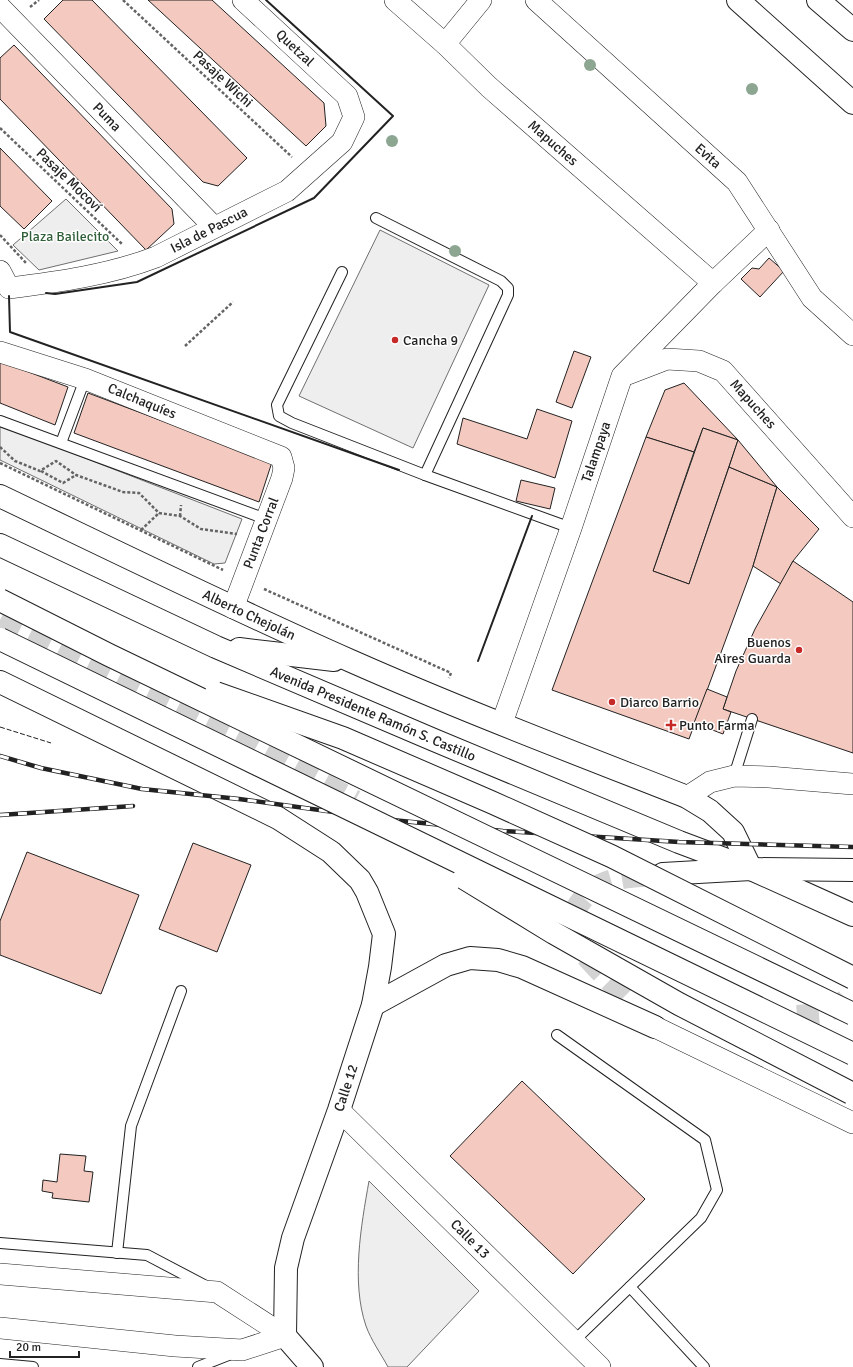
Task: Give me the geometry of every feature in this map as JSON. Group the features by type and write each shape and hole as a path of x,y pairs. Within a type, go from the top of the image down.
{"main road":[{"path":"738,0 853,103"},
{"path":"818,0 853,30"},
{"name":"Alberto Chejolán","path":"0,496 233,608 353,662 502,723"},
{"name":"Avenida Presidente Ramón S. Castillo","path":"0,545 216,647 679,842 751,869 850,916"},
{"path":"0,600 110,655 853,1014"},
{"path":"0,639 853,1054"},
{"path":"216,647 353,662"},
{"path":"110,655 343,738 491,802 611,856 853,978"},
{"name":"Calle 12","path":"0,682 266,812 308,836 331,852 360,880 367,892 384,934 373,1005 339,1110 293,1238 286,1268 285,1336"},
{"path":"502,723 687,797 710,811 733,832 751,869"},
{"path":"350,809 568,941 679,1004 852,1093"},
{"path":"663,874 751,869 853,870"},
{"path":"373,1005 446,965 470,958 498,960 522,967 655,1027"},
{"path":"625,996 655,1027"},
{"path":"285,1336 312,1367"}],"street":[{"name":"Quetzal","path":"243,0 347,96"},
{"name":"Mapuches","path":"395,0 445,44 489,87 713,283"},
{"path":"445,44 481,0"},
{"name":"Evita","path":"536,0 737,182 812,298 853,335"},
{"name":"Puma","path":"0,7 214,227"},
{"name":"Isla de Pascua","path":"4,279 89,276 141,263 156,257 287,191 342,142 354,117 347,96"},
{"name":"Talampaya","path":"502,723 571,528 622,376 713,283 769,230"},
{"name":"Calchaquíes","path":"0,352 85,379 281,457"},
{"name":"Mapuches","path":"622,376 667,359 699,361 723,371 853,517"},
{"name":"Punta Corral","path":"233,608 284,468 281,457"},
{"path":"687,797 710,782 734,776 853,784"},
{"path":"655,1027 853,1123"},
{"name":"Calle 13","path":"339,1110 600,1367"},
{"path":"0,1274 216,1292 285,1336"},
{"path":"0,1328 175,1346 242,1350 285,1336"}],"lane":[{"path":"376,218 501,280 508,288 508,295 425,475"},
{"path":"342,272 277,405 279,416 292,423 425,475 571,528"},
{"path":"61,443 85,379"},
{"path":"0,421 61,443 262,528"},
{"path":"734,776 752,719"},
{"path":"117,1253 131,1126 181,992"},
{"path":"557,1035 704,1140 717,1190 701,1218 574,1341"},
{"path":"0,1243 147,1255 216,1292"},
{"path":"630,1287 704,1367"},
{"path":"198,1367 242,1350"},
{"path":"0,1364 33,1367"}],"path":[{"name":"Pasaje Wichi","path":"123,0 308,173"},
{"name":"Pasaje Mocoví","path":"0,128 141,263"},
{"path":"185,346 233,302"},
{"path":"0,447 16,461 63,483 76,475"},
{"path":"40,471 56,462 76,475 123,492 139,493 159,514 180,516 201,529 262,528"},
{"path":"141,530 159,514"}],"green space":[{"name":"Plaza Bailecito","path":"66,199 118,251 39,270 13,245"},
{"name":"Cancha 9","path":"380,230 489,285 413,448 299,396"},
{"path":"0,425 242,519 225,563 214,564 0,460"},
{"path":"369,1181 479,1291 407,1367 388,1367 373,1342 361,1309 358,1273 359,1254"}],"building":[{"path":"63,0 92,0 247,158 218,186 203,182 44,19"},
{"path":"148,0 212,0 324,103 326,126 306,146"},
{"path":"14,45 172,209 174,224 146,250 0,99 0,58"},
{"path":"0,148 52,201 24,229 0,206"},
{"path":"769,258 784,271 760,297 741,279 752,268 759,269"},
{"path":"574,351 591,357 572,408 556,402"},
{"path":"0,361 68,387 55,425 0,403"},
{"path":"684,383 738,440 703,428 694,452 646,437 665,390"},
{"path":"88,393 272,462 259,502 74,433"},
{"path":"537,409 572,421 555,478 457,444 463,418 527,439"},
{"path":"703,428 738,440 689,584 653,571"},
{"path":"646,437 694,452 653,571 689,584 729,467 777,487 753,566 689,739 552,690"},
{"path":"738,440 777,487 729,467"},
{"path":"521,480 555,488 550,509 516,501"},
{"path":"777,487 819,529 793,561 781,584 753,566"},
{"name":"Buenos Aires Guarda","path":"793,561 853,602 853,753 723,709 736,671 755,629"},
{"path":"707,689 727,697 723,709 731,712 723,734 694,723"},
{"path":"193,843 251,865 217,952 159,929"},
{"path":"27,852 139,895 101,994 0,955 0,921"},
{"path":"522,1081 645,1199 573,1274 450,1156"},
{"path":"60,1154 86,1156 84,1171 93,1172 89,1202 52,1198 53,1193 42,1191 43,1180 57,1182"}],"tunnel":[{"path":"0,620 242,739 355,801"},
{"path":"625,996 597,968 578,945 572,931 573,917 582,900 590,891 600,885 621,878 657,875"},
{"path":"797,1016 823,1014 845,1001 853,990"}],"railway":[{"path":"0,756 41,768 142,789 239,799 392,820 503,831 679,842 853,847"},
{"path":"0,815 133,806"}],"fence":[{"path":"0,727 51,743"}],"wall":[{"path":"46,293 55,294 137,282 314,198 393,116 266,0"},
{"path":"9,296 10,332 399,470"},
{"path":"478,661 532,516"}],"place":[{"name":"Cancha 9","path":"395,340"},
{"name":"Buenos Aires Guarda","path":"799,650"},
{"name":"Diarco Barrio","path":"612,702"},
{"name":"Punto Farma","path":"671,725"}]}
